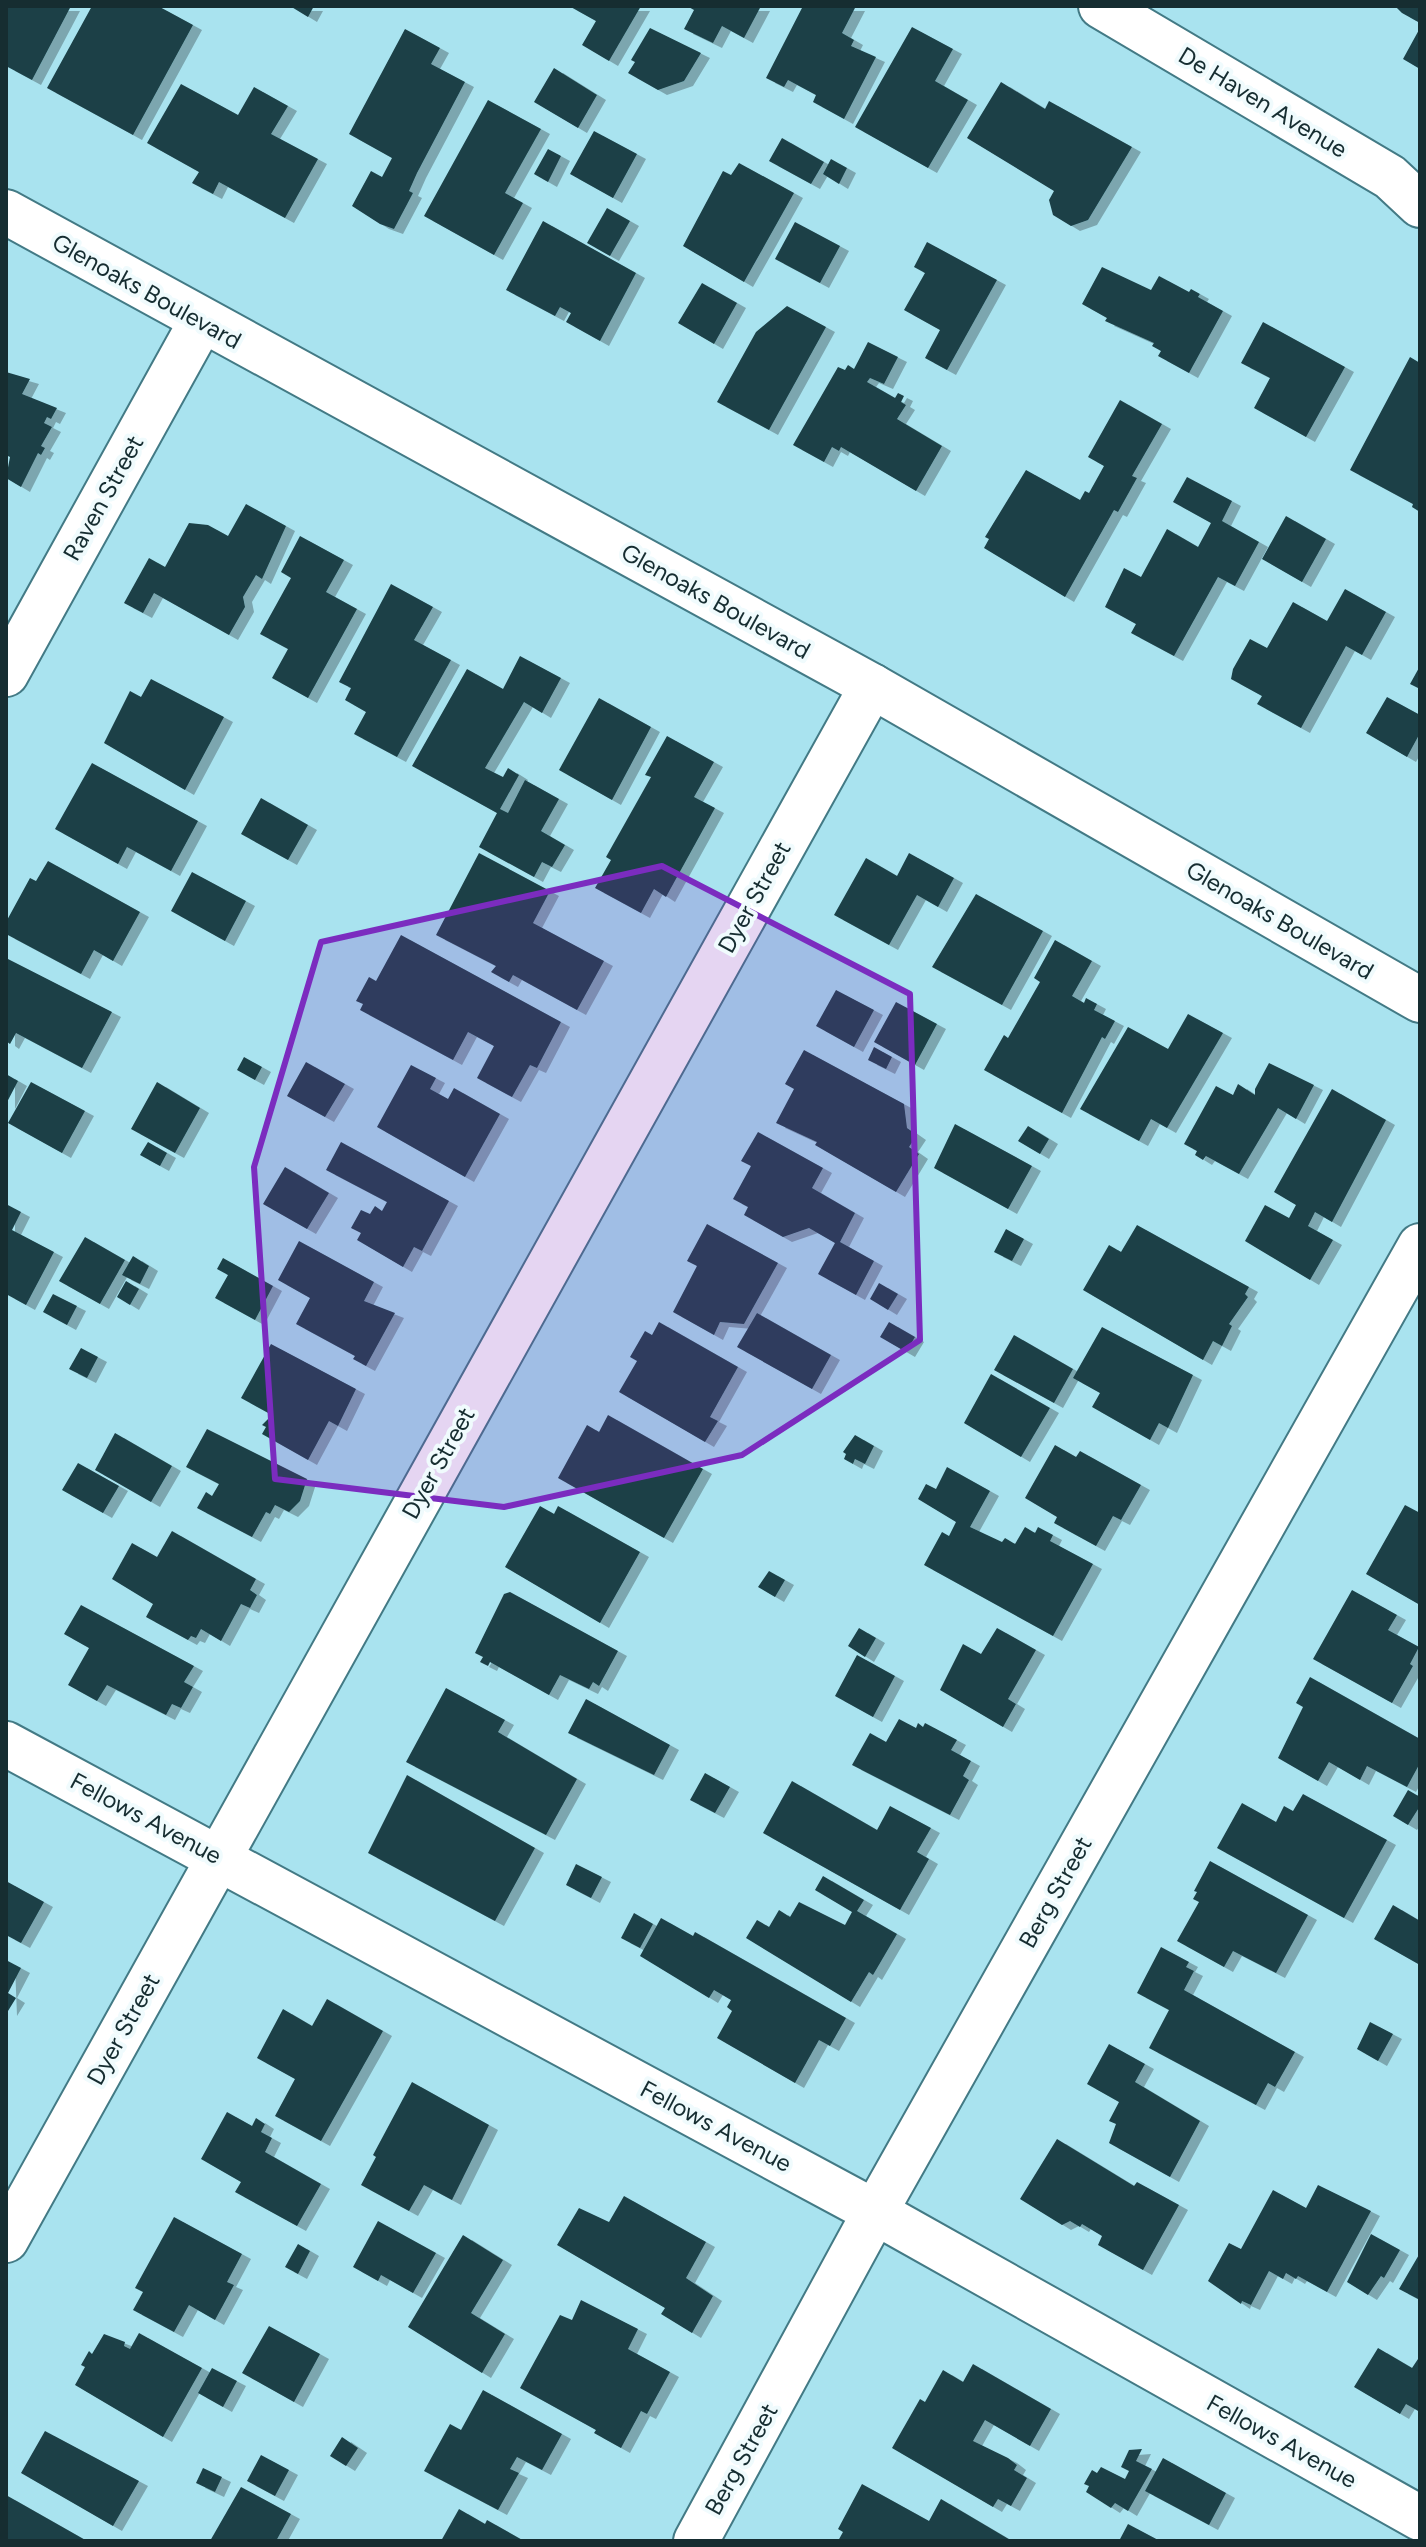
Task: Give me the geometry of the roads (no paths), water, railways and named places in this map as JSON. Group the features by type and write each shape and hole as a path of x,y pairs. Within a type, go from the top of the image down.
{"street":[{"name":"De Haven Avenue","path":"1101,6 1390,177 1420,205"},
{"name":"Glenoaks Boulevard","path":"6,212 201,322 872,686 1420,1000"},
{"name":"Raven Street","path":"6,674 201,322"},
{"name":"Dyer Street","path":"6,2240 872,686"},
{"name":"Berg Street","path":"696,2541 875,2212 1420,1246"},
{"name":"Fellows Avenue","path":"6,1744 875,2212 1420,2518"}]}
